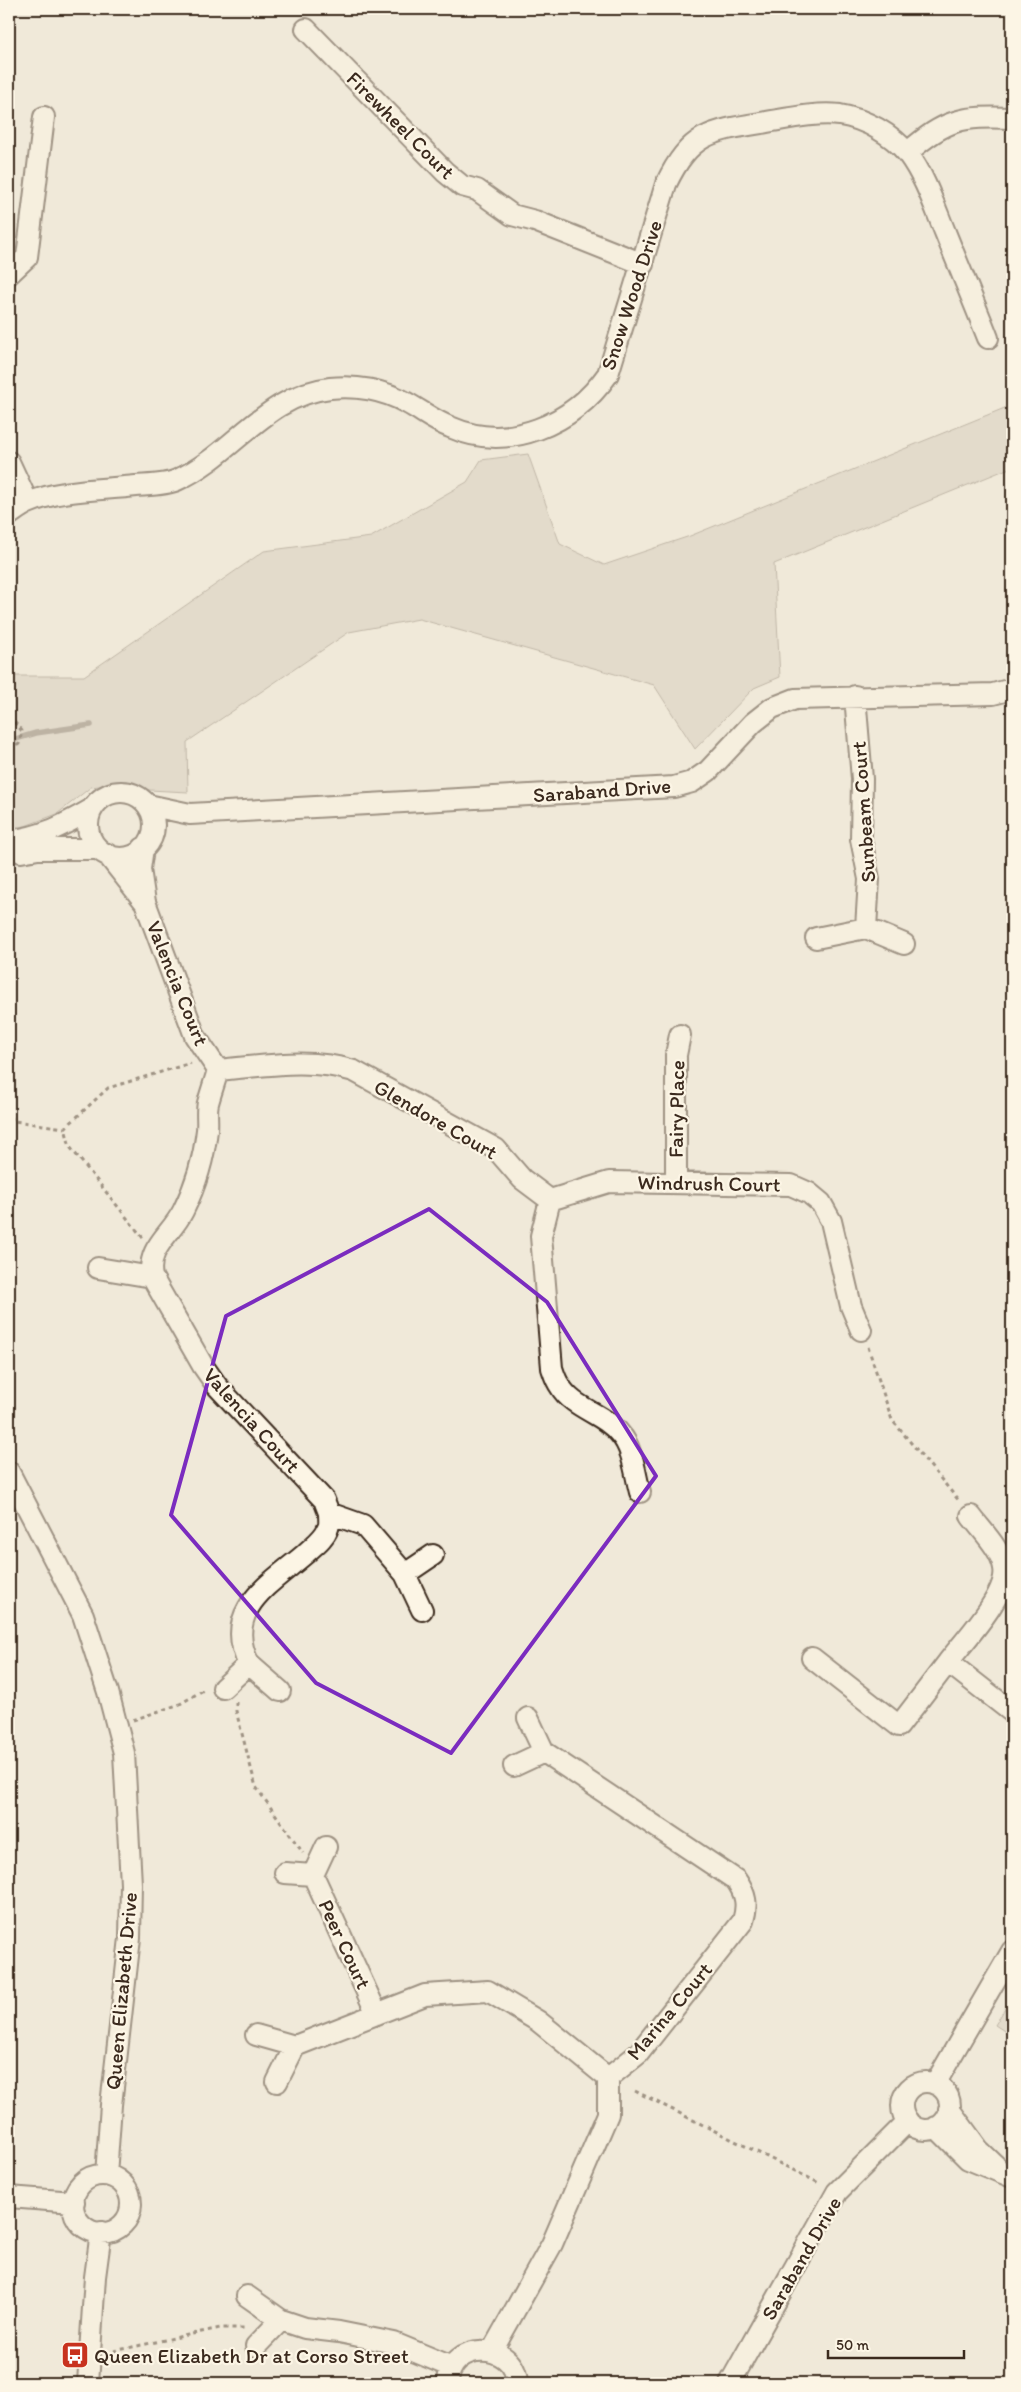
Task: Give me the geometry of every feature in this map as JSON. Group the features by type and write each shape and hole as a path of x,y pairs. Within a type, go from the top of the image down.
{"street":[{"name":"Firewheel Court","path":"306,29 445,172 462,186 477,190 512,215 535,221 643,264"},
{"name":"Snow Wood Drive","path":"9,515 28,503 58,496 174,482 215,459 255,422 277,407 302,394 330,388 360,388 383,393 406,402 451,428 475,436 503,437 538,430 577,408 595,392 608,374 666,184 688,149 704,136 724,129 782,119 839,115 878,129 907,153 925,182 988,338"},
{"path":"907,153 926,136 947,123 976,116 1012,118"},
{"path":"9,274 27,257 44,117"},
{"path":"9,462 28,503"},
{"name":"Saraband Drive","path":"148,805 190,814 674,787 692,782 708,771 753,723 772,708 795,699 993,694 1012,689"},
{"name":"Sunbeam Court","path":"855,696 862,779 861,839 868,879 866,928"},
{"path":"9,841 41,836 66,825 92,809 108,794 119,792 140,798 148,805 153,820 148,841 126,857 103,851 38,849 9,854"},
{"path":"92,809 88,819 88,830 92,840 103,851"},
{"name":"Saraband Drive","path":"148,841 163,826 190,814"},
{"name":"Valencia Court","path":"148,841 140,869 145,902 195,1036 214,1064 207,1105 207,1130 202,1160 194,1187 182,1213 154,1252"},
{"name":"Valencia Court","path":"103,851 145,902"},
{"path":"816,938 866,928 904,944"},
{"name":"Fairy Place","path":"676,1183 676,1055 680,1035"},
{"name":"Glendore Court","path":"214,1064 314,1063 335,1065 354,1071 496,1149 522,1179 550,1200"},
{"name":"Windrush Court","path":"550,1200 609,1182 792,1185 809,1193 822,1203 831,1221 852,1306 861,1330"},
{"path":"550,1200 541,1236 552,1368 560,1387 574,1401 610,1422 622,1435 629,1451 640,1492"},
{"path":"98,1268 152,1277 150,1265 154,1252"},
{"name":"Valencia Court","path":"152,1277 203,1366 217,1386 324,1500 330,1513"},
{"name":"Queen Elizabeth Drive","path":"9,1472 83,1615 108,1692 124,1753 131,1884 130,1938 111,2105 106,2175"},
{"path":"280,1692 249,1664 243,1652 240,1635 244,1614 254,1598 320,1540 329,1528 330,1513 363,1525 405,1574 422,1610"},
{"path":"812,1658 899,1726 996,1598 1002,1585 1004,1568 998,1553 971,1516"},
{"path":"405,1574 433,1555"},
{"path":"948,1662 1012,1712"},
{"path":"227,1685 249,1664"},
{"path":"514,1766 544,1752 528,1718"},
{"name":"Marina Court","path":"492,2351 552,2244 608,2114 608,2078 638,2054 743,1921 747,1908 746,1900 736,1880 544,1752"},
{"name":"Peer Court","path":"313,1874 326,1847"},
{"name":"Peer Court","path":"285,1873 313,1874"},
{"name":"Peer Court","path":"313,1874 377,2014"},
{"path":"935,2084 1012,1951"},
{"path":"256,2035 295,2046 425,1995 488,1991 538,2021 608,2078"},
{"path":"276,2082 295,2046"},
{"path":"917,2083 935,2084 947,2094 949,2109 945,2120 936,2127 921,2129 908,2121 903,2114 902,2104 910,2088 917,2083"},
{"path":"949,2109 979,2150 1007,2174"},
{"name":"Saraband Drive","path":"730,2383 837,2192 908,2121"},
{"path":"936,2127 968,2159 1007,2174"},
{"path":"98,2175 106,2175 122,2182 127,2189 131,2206 129,2214 118,2228 101,2232 94,2231 81,2223 74,2210 74,2202 75,2195 84,2182 98,2175"},
{"path":"9,2197 74,2202"},
{"path":"88,2383 95,2277 101,2232"},
{"path":"247,2296 281,2320 304,2328 339,2332 394,2343 450,2375 470,2352 492,2351 503,2356 512,2365 516,2376 516,2383"},
{"path":"253,2336 281,2320"}],"path":[{"path":"9,716 22,731 19,744 9,751"},
{"path":"64,1128 108,1088 214,1064"},
{"path":"9,1117 14,1121 64,1128"},
{"path":"64,1128 70,1147 154,1252"},
{"path":"861,1330 873,1360 892,1420 947,1486"},
{"path":"143,1716 180,1704 218,1681 237,1689 236,1711 256,1787 302,1853 313,1874"},
{"path":"635,2091 837,2192"},
{"path":"114,2351 220,2328 253,2336"}],"highlighted area":[{"path":"429,1209 547,1302 656,1476 451,1753 316,1683 171,1515 226,1316"}],"shaded area":[{"path":"1012,405 1012,467 774,564 780,677 754,688 695,749 654,685 419,619 349,632 187,742 188,792 149,790 132,782 91,787 57,814 25,826 9,828 9,676 84,676 264,551 371,537 467,482 481,460 528,454 560,544 604,565 690,536"},
{"path":"1012,1997 1012,2036 995,2025"}],"waterway":[{"path":"9,741 36,733 91,725"}],"place":[{"name":"Queen Elizabeth Dr at Corso Street","path":"75,2355"}]}
